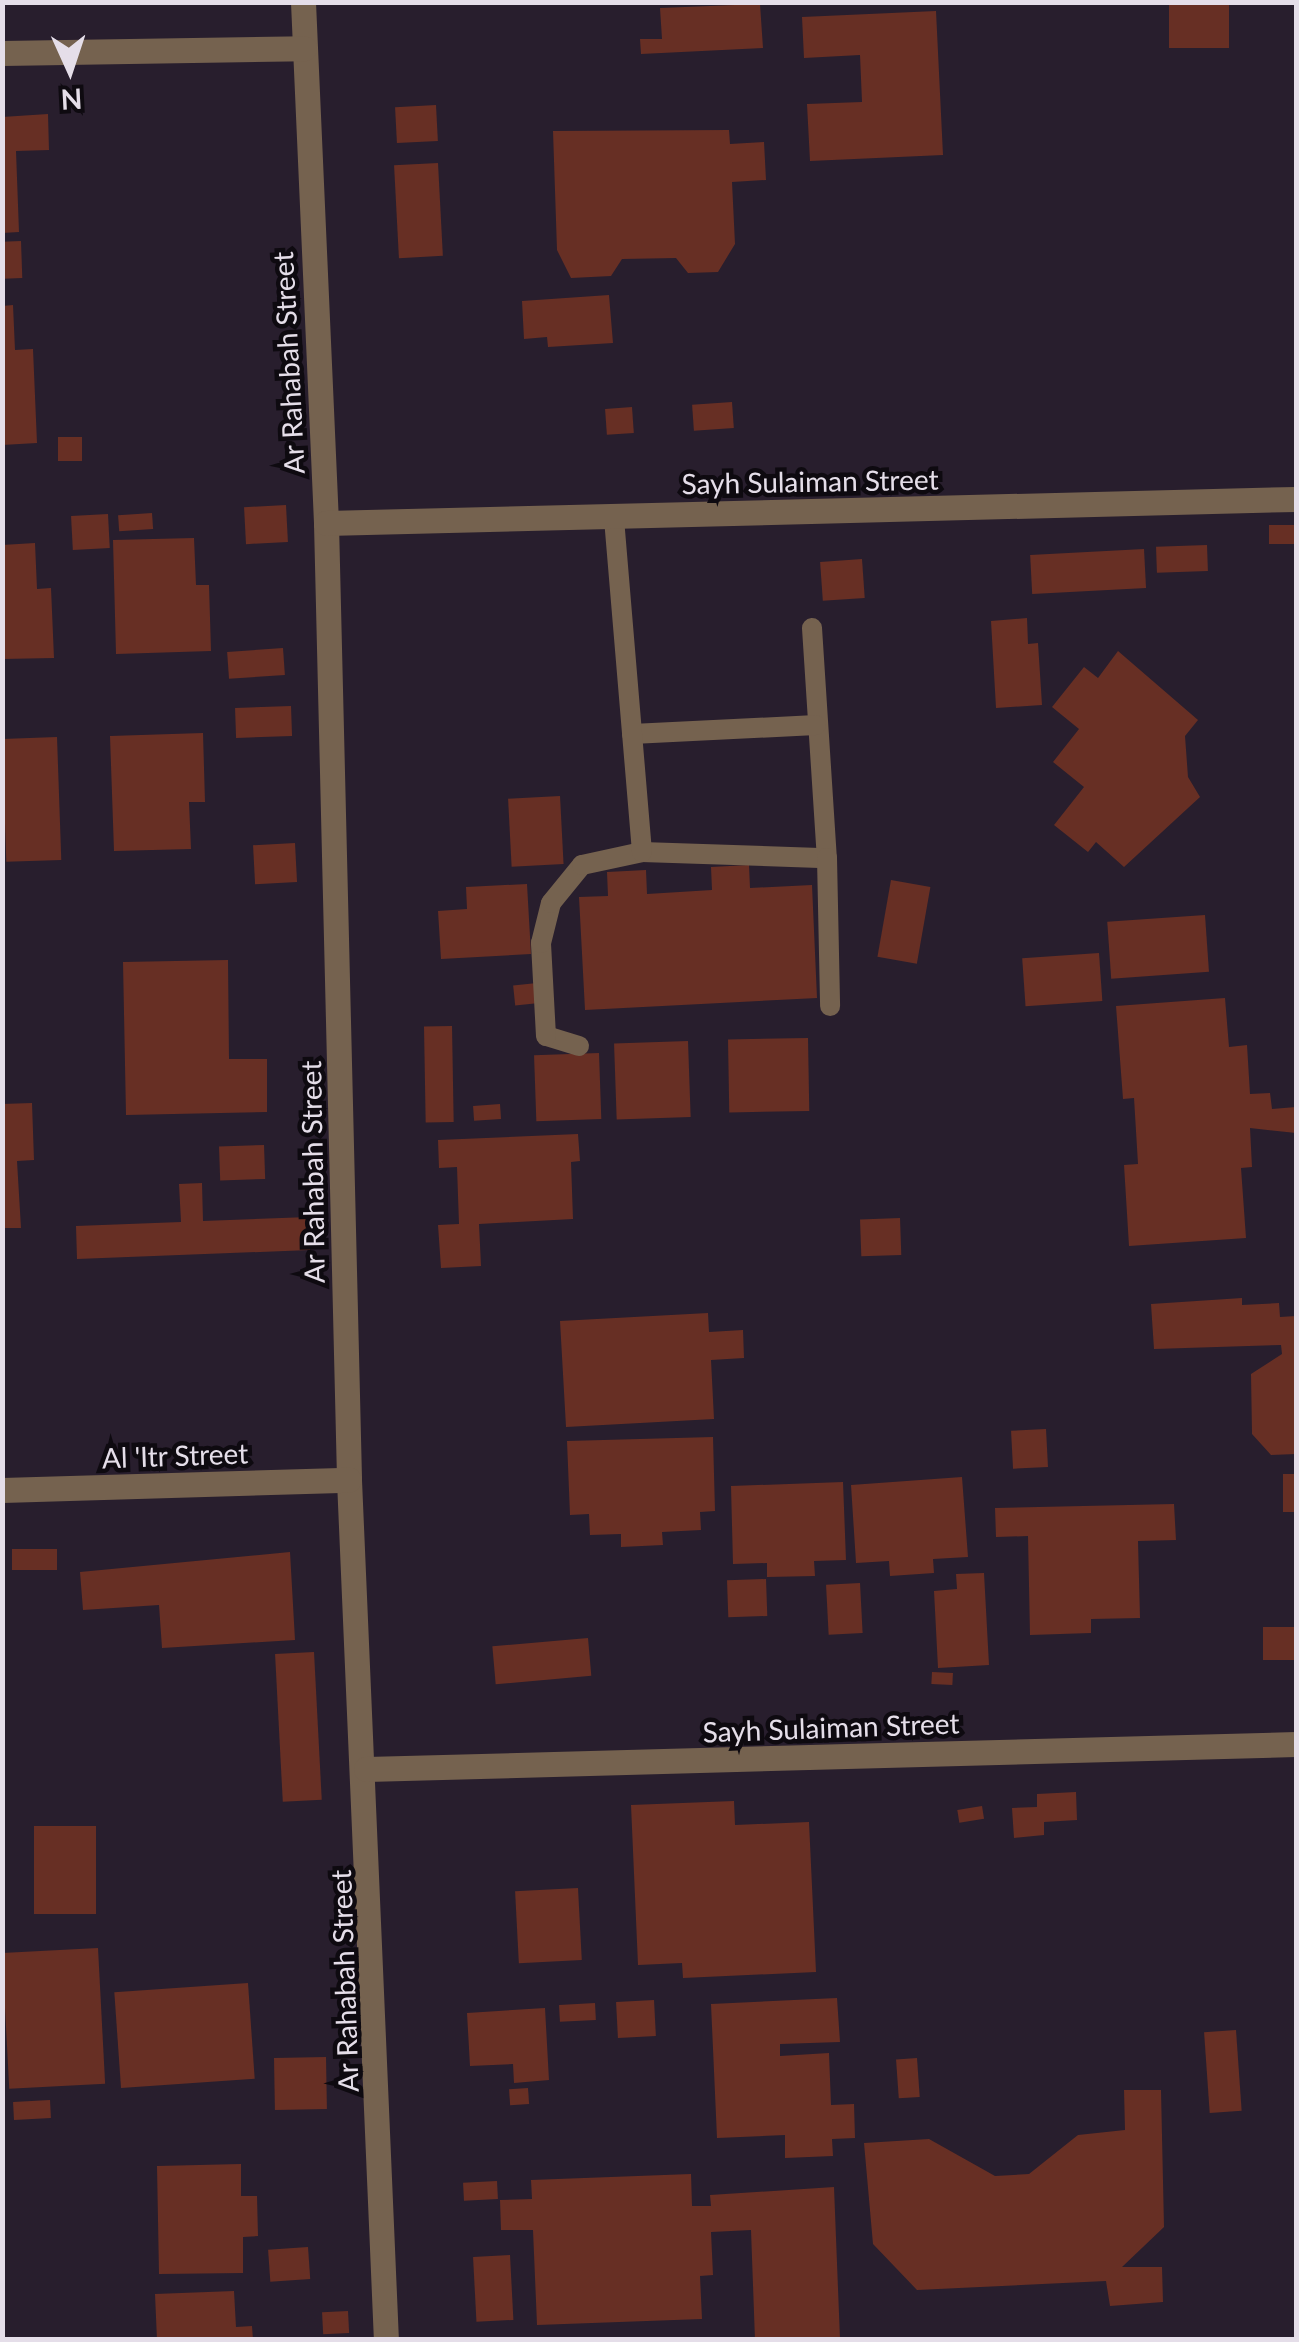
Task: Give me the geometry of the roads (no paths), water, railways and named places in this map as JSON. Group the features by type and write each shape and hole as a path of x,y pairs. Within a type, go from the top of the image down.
{"street":[{"name":"Ar Rahabah Street","path":"303,2 326,523 349,1480 366,1770 386,2340"},
{"path":"2,53 304,48"},
{"name":"Sayh Sulaiman Street","path":"326,523 1296,498"},
{"name":"Al 'Itr Street","path":"2,1490 349,1480"},
{"name":"Sayh Sulaiman Street","path":"366,1770 1296,1744"}],"lane":[{"path":"614,516 642,852"},
{"path":"812,628 827,858 830,1006"},
{"path":"632,734 816,725"},
{"path":"580,1046 546,1036 541,944 551,903 582,865 642,852 827,858"}]}
